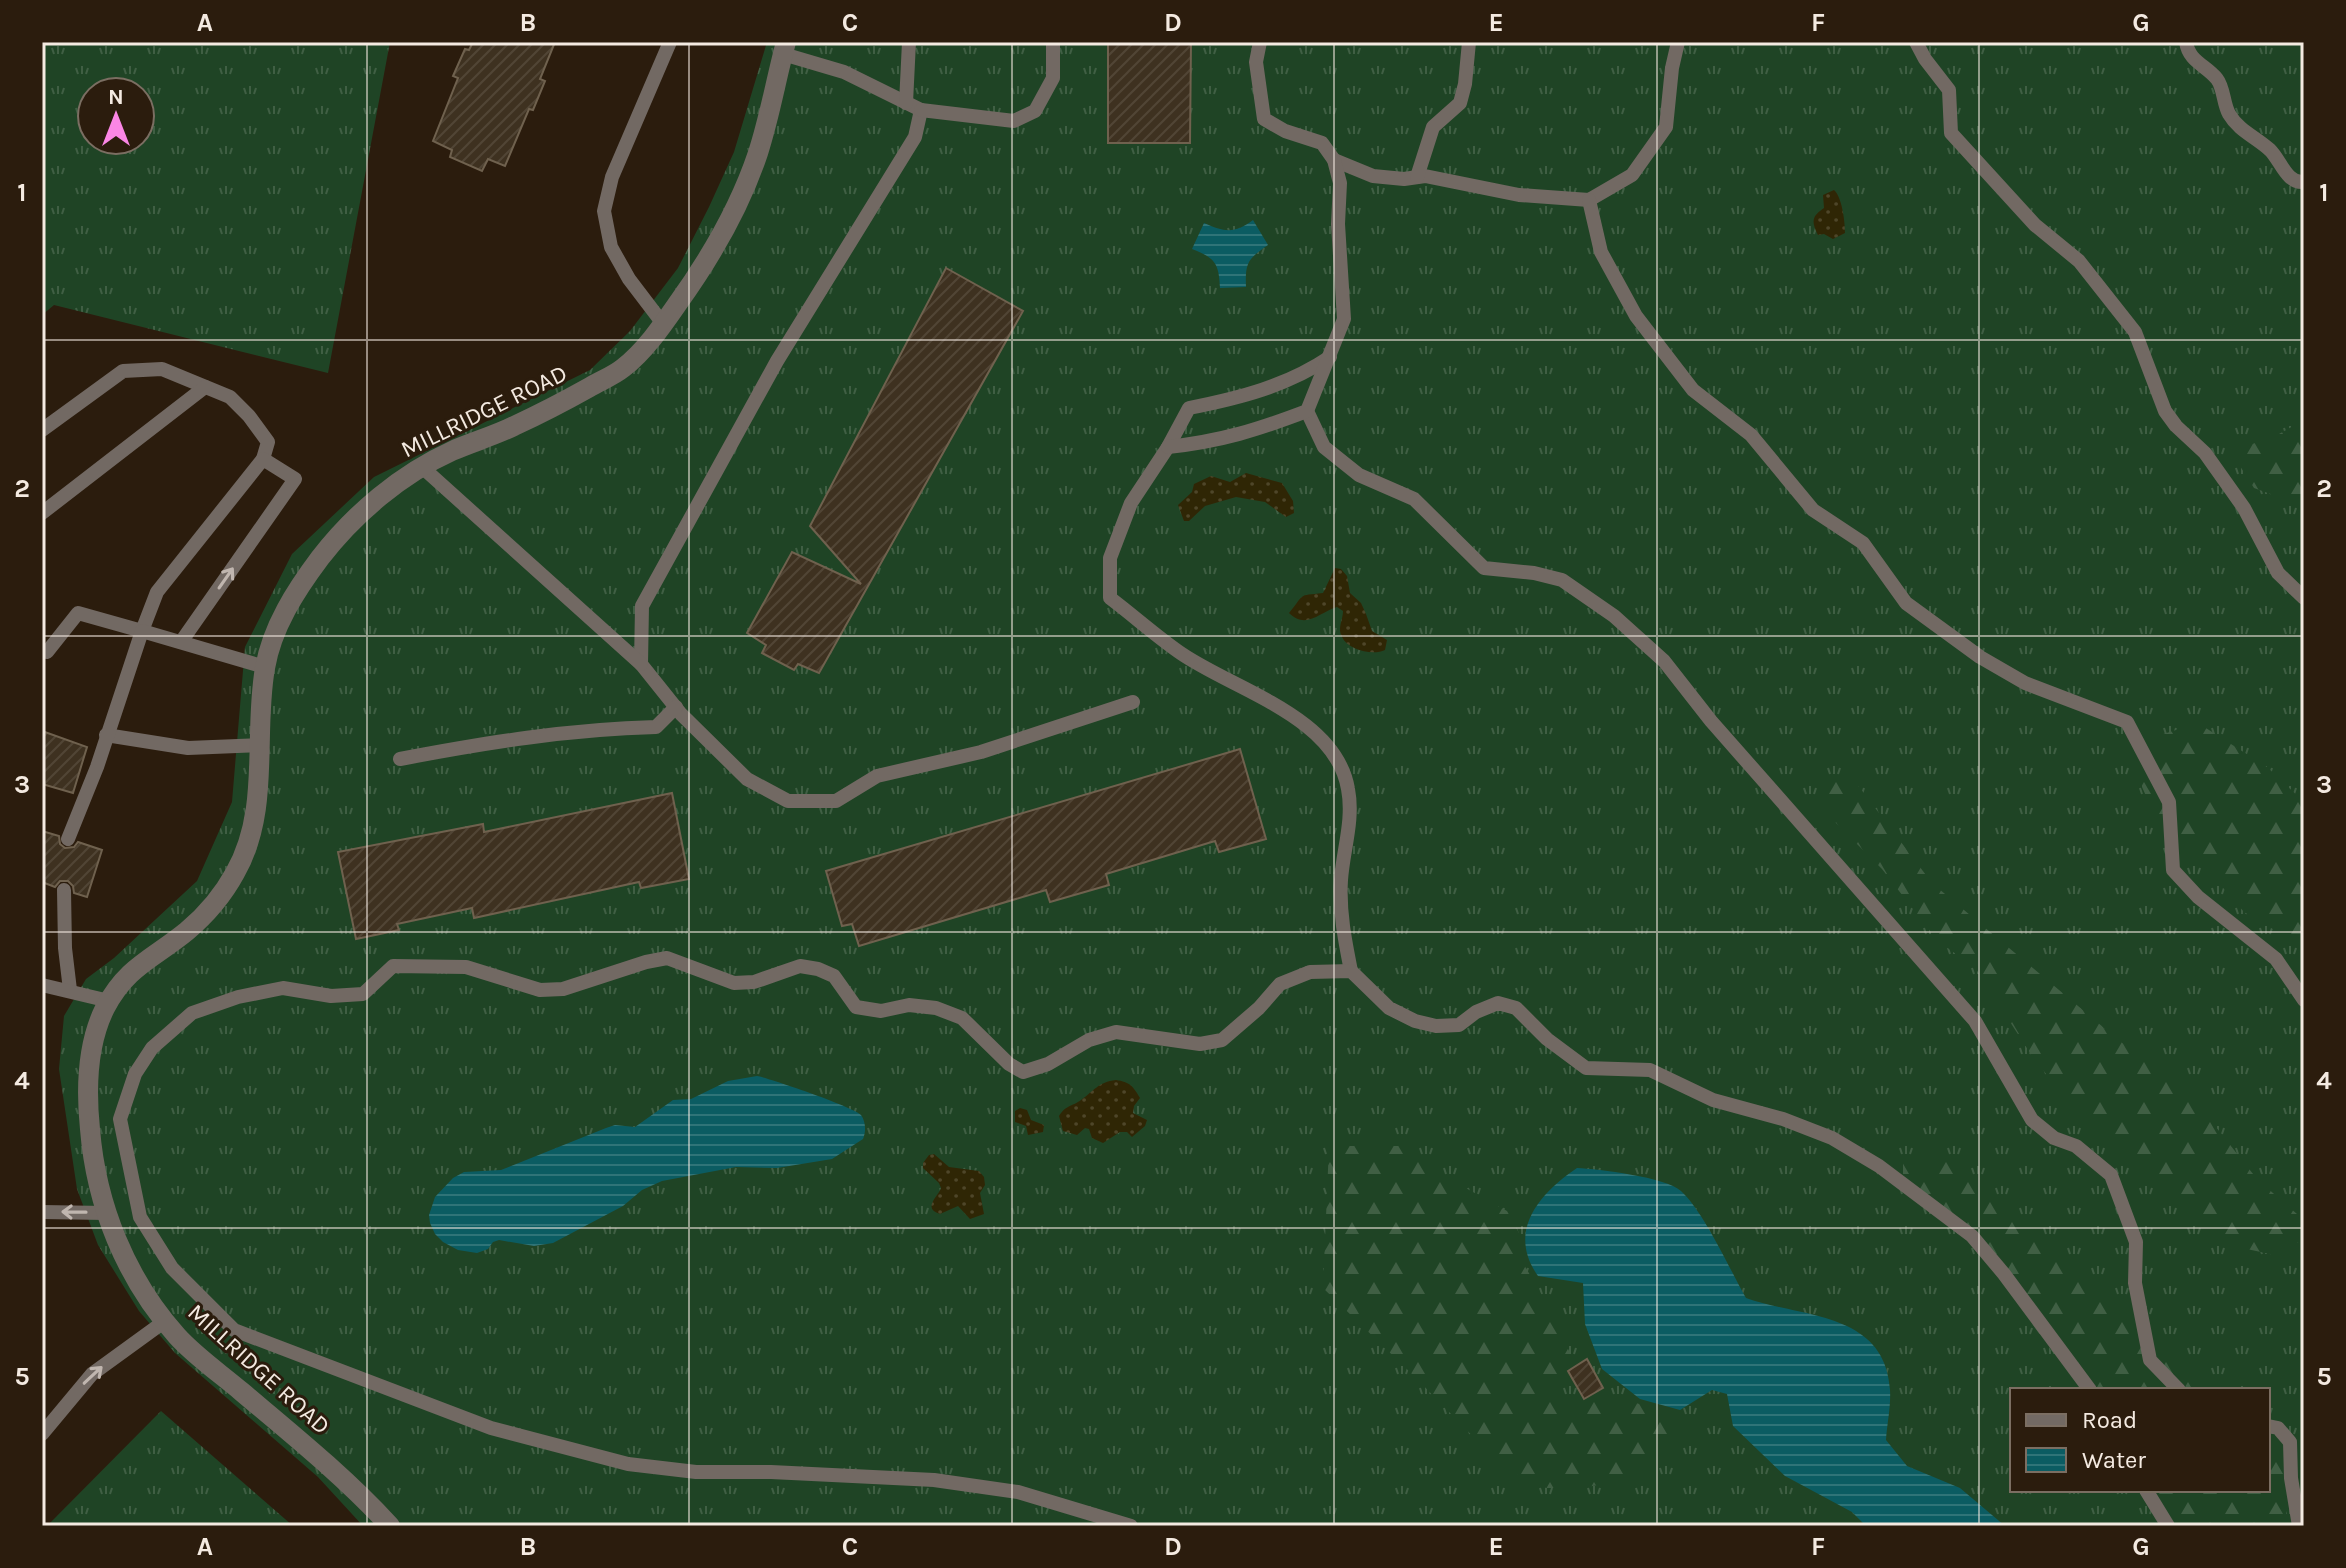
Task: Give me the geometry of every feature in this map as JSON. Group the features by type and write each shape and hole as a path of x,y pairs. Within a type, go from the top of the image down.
{"street":[{"name":"MILLRIDGE ROAD","path":"390,1526 362,1496 181,1340 131,1269 106,1213 92,1152 88,1091 93,1041 109,1001 127,975 195,924 220,898 237,869 255,820 265,667 277,628 289,605 325,552 370,505 422,467 550,409 625,367 664,325 722,236 742,195 758,152 784,48"}],"lane":[{"path":"664,325 629,279 611,247 604,211 612,177 670,42"},
{"path":"906,103 909,42"},
{"path":"784,48 844,72 921,110 1014,121 1035,111 1053,78 1053,42"},
{"path":"1168,447 1214,442 1252,432 1307,411 1344,319 1338,224 1340,183 1334,160 1322,143 1285,131 1264,119 1256,62 1260,42"},
{"path":"1417,177 1433,127 1460,103 1469,42"},
{"path":"1334,160 1373,176 1425,176 1519,195 1589,200 1632,175 1666,127 1678,42"},
{"path":"1916,42 1949,90 1951,133 2035,225 2079,261 2135,332 2165,411 2205,453 2244,508 2278,573 2304,598"},
{"path":"2186,42 2194,59 2216,77 2227,111 2235,124 2271,151 2291,179 2304,182"},
{"path":"641,664 642,606 777,361 915,137 921,110"},
{"path":"1589,200 1601,252 1636,316 1693,390 1751,435 1813,510 1863,543 1906,603 1980,657 2025,683 2127,722 2169,802 2173,870 2198,897 2276,959 2304,1000"},
{"path":"1330,357 1302,376 1265,390 1189,408 1131,503 1110,558 1110,598 1183,655 1313,730 1333,752 1348,787 1349,831 1341,878 1341,906 1351,971 1389,1008 1415,1021 1436,1026 1459,1025 1476,1012 1498,1003 1516,1008 1547,1039 1586,1068 1650,1070 1713,1100 1783,1119 1832,1138 1879,1166 1972,1236 2089,1388"},
{"path":"42,430 123,371 162,369 230,397 268,442 263,459 157,592 97,767 68,839"},
{"path":"42,513 205,387"},
{"path":"1307,411 1324,447 1359,475 1414,499 1484,568 1534,573 1562,580 1614,616 1664,661 1711,721 1975,1021 2032,1120 2054,1138 2076,1146 2111,1175 2136,1242 2135,1283 2150,1360 2177,1388"},
{"path":"181,642 295,479 263,459"},
{"path":"422,467 641,664 676,707 747,779 788,801 836,801 877,776 981,752 1133,702"},
{"path":"47,652 78,613 265,667"},
{"path":"400,759 604,728 656,727 676,707"},
{"path":"106,735 188,748 260,745"},
{"path":"64,890 65,948 70,990"},
{"path":"1131,1526 1018,1492 934,1480 771,1472 696,1472 628,1464 491,1428 234,1330 172,1268 140,1217 120,1119 135,1074 152,1048 192,1013 238,997 283,988 331,996 363,994 393,966 466,967 540,990 563,989 667,958 734,983 754,982 800,966 818,969 834,976 856,1007 881,1011 909,1005 936,1008 962,1018 1009,1064 1023,1072 1048,1064 1089,1040 1116,1032 1200,1044 1222,1040 1259,1008 1280,984 1310,972 1351,971"},
{"path":"42,985 109,1001"},
{"path":"42,1212 106,1213"},
{"path":"42,1434 92,1374 165,1321"},
{"path":"2270,1426 2278,1428 2290,1442 2291,1478 2299,1526"},
{"path":"2147,1492 2168,1526"}],"green space":[{"path":"42,42 390,42 328,373 54,305 42,315"},
{"path":"767,42 2304,42 2304,1526 363,1526 318,1477 175,1353 139,1311 98,1245 77,1189 59,1069 64,1016 86,979 114,958 197,881 232,802 245,647 292,554 374,477 590,370 630,331 678,268 734,152"},
{"path":"2304,420 2304,506 2254,488 2231,452 2279,434"},
{"path":"2198,723 2267,767 2304,802 2304,954 2295,942 2244,912 2191,851 2157,820 2142,787 2142,756 2154,737"},
{"path":"1823,776 1857,784 1932,883 2116,1038 2193,1098 2257,1179 2297,1214 2304,1238 2279,1256 2224,1244 2076,1112 2032,1056 1976,969 1937,940 1882,869 1817,804"},
{"path":"1329,1146 1402,1146 1428,1167 1507,1211 1519,1233 1521,1260 1571,1355 1547,1391 1584,1399 1619,1397 1697,1424 1653,1466 1621,1481 1581,1488 1546,1488 1519,1476 1489,1453 1323,1288"},
{"path":"1945,1152 2066,1255 2199,1388 2079,1388 1980,1252 1903,1186 1903,1158"},
{"path":"161,1411 293,1526 47,1526"},
{"path":"2270,1430 2284,1460 2286,1526 2179,1526 2154,1492 2270,1492"}],"sand":[{"path":"1834,190 1841,204 1845,233 1833,239 1824,234 1818,235 1814,222 1815,216 1824,208 1823,195"},
{"path":"1246,473 1282,483 1293,501 1294,513 1286,517 1265,502 1236,497 1205,506 1189,521 1184,521 1178,505 1192,492 1194,484 1211,476 1230,482"},
{"path":"1335,568 1341,569 1347,576 1350,593 1361,603 1372,631 1387,640 1385,650 1361,651 1345,642 1340,630 1343,611 1337,607 1307,620 1295,618 1289,613 1302,597 1323,593"},
{"path":"1116,1080 1128,1083 1138,1094 1140,1098 1133,1113 1147,1120 1145,1126 1132,1137 1127,1132 1120,1132 1103,1143 1092,1138 1089,1129 1085,1128 1077,1135 1063,1131 1059,1116 1064,1110 1100,1085"},
{"path":"1020,1108 1027,1110 1031,1120 1044,1125 1043,1132 1028,1135 1026,1126 1015,1122 1015,1111"},
{"path":"934,1154 949,1167 979,1171 984,1177 985,1185 980,1193 984,1214 970,1219 958,1206 940,1214 932,1209 941,1188 923,1168 923,1163"}],"water":[{"path":"1253,220 1268,245 1249,262 1246,287 1220,288 1214,262 1192,249 1204,223 1229,230 1241,228"},
{"path":"757,1076 855,1111 864,1121 863,1139 832,1159 777,1168 736,1167 662,1181 642,1190 623,1206 553,1243 534,1246 499,1240 477,1253 458,1250 435,1234 429,1215 435,1197 453,1178 464,1172 501,1170 615,1125 635,1127 673,1100 691,1099 728,1081"},
{"path":"1577,1168 1631,1175 1673,1186 1690,1200 1699,1213 1746,1298 1814,1315 1857,1331 1873,1345 1885,1364 1890,1390 1886,1440 1907,1466 1960,1488 2005,1526 1866,1526 1852,1512 1785,1476 1733,1426 1727,1394 1712,1390 1680,1410 1640,1399 1602,1369 1585,1324 1583,1283 1538,1276 1525,1244 1532,1214 1540,1201"}],"building":[{"path":"473,42 555,42 540,79 545,81 533,110 529,109 505,166 488,159 482,171 450,157 452,150 433,141 458,78 453,76 465,49 469,50"},
{"path":"1108,42 1191,42 1190,143 1108,143"},
{"path":"946,268 1023,311 819,673 798,664 794,670 762,653 766,645 747,633 792,552 861,584 810,526"},
{"path":"42,731 87,747 73,793 42,784"},
{"path":"1240,749 1266,839 1219,852 1215,841 1106,874 1109,885 1050,902 1046,890 859,946 852,924 842,926 826,871"},
{"path":"672,793 689,879 641,888 639,882 474,918 472,908 397,924 399,930 356,939 338,852 483,824 484,832"},
{"path":"42,831 59,836 60,844 65,848 74,847 78,842 102,850 87,897 74,893 68,881 60,881 55,887 42,882"},
{"path":"1587,1359 1603,1388 1584,1399 1568,1371"}]}
